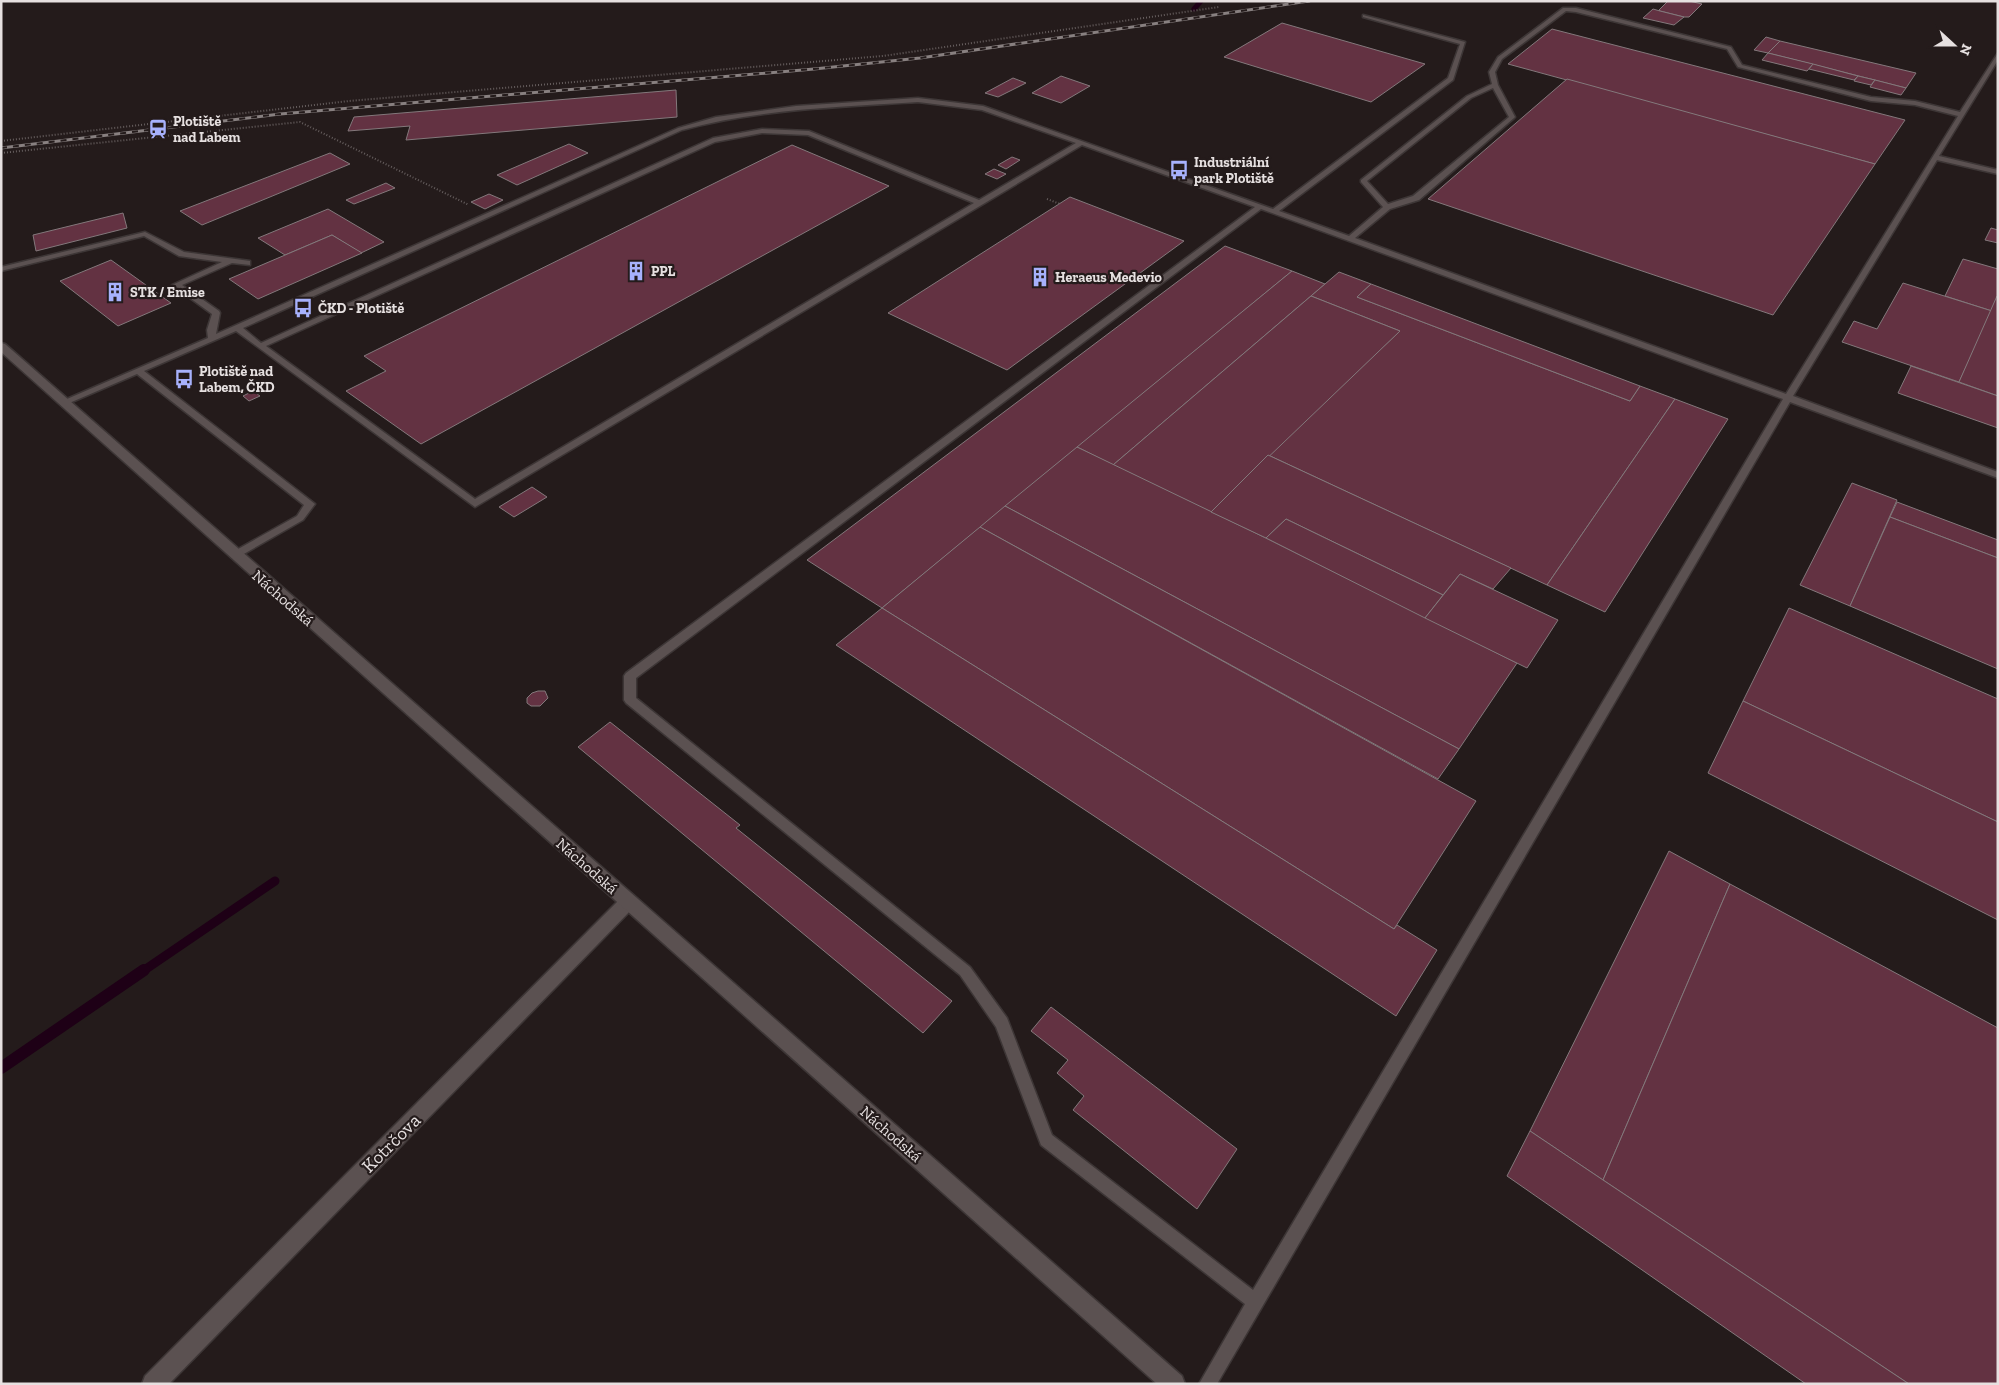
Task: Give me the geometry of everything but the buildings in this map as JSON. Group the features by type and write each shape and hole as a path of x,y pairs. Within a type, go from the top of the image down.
{"main road":[{"name":"Náchodská","path":"1,346 1174,1384"},
{"name":"Kotrčova","path":"154,1384 628,902"}],"lane":[{"path":"1349,239 1387,207 1416,198 1512,117 1495,85 1492,72 1500,58 1565,9 1576,10 1729,48 1740,66 1871,99 1915,102 1962,115"},
{"path":"1273,212 1451,79 1463,43 1365,16"},
{"path":"1207,1384 1788,398 1937,158 1998,55"},
{"path":"1387,207 1363,181 1468,96 1495,85"},
{"path":"64,402 237,328 487,214 680,129 716,119 796,108 918,100 949,102 983,108 1082,142 1998,475"},
{"path":"260,346 713,140 762,131 809,133 980,203"},
{"path":"237,328 475,504 1082,142"},
{"path":"1937,158 1998,172"},
{"path":"1256,1303 1046,1140 1002,1023 965,971 630,700 630,676 1259,207"},
{"path":"1,269 146,234 182,254 247,263"},
{"path":"212,339 211,330 216,313 176,285 230,261"},
{"path":"139,371 310,504 300,518 235,555"}],"path":[{"path":"1,141 332,102 883,56 1219,7"},
{"path":"1,153 300,122 487,214"},
{"path":"1047,199 1060,204"}],"waterway":[{"path":"1194,9 1201,1"},
{"path":"143,971 275,881"},
{"path":"1,1068 144,970"}],"railway":[{"path":"1,148 280,114 814,69 920,58 1309,1"}],"place":[{"name":"Plotiště nad Labem","path":"158,129"},
{"name":"Industriální park Plotiště","path":"1179,170"},
{"name":"PPL","path":"636,271"},
{"name":"Heraeus Medevio","path":"1040,277"},
{"name":"STK / Emise","path":"115,292"},
{"name":"ČKD - Plotiště","path":"303,308"},
{"name":"Plotiště nad Labem, ČKD","path":"184,379"}]}
